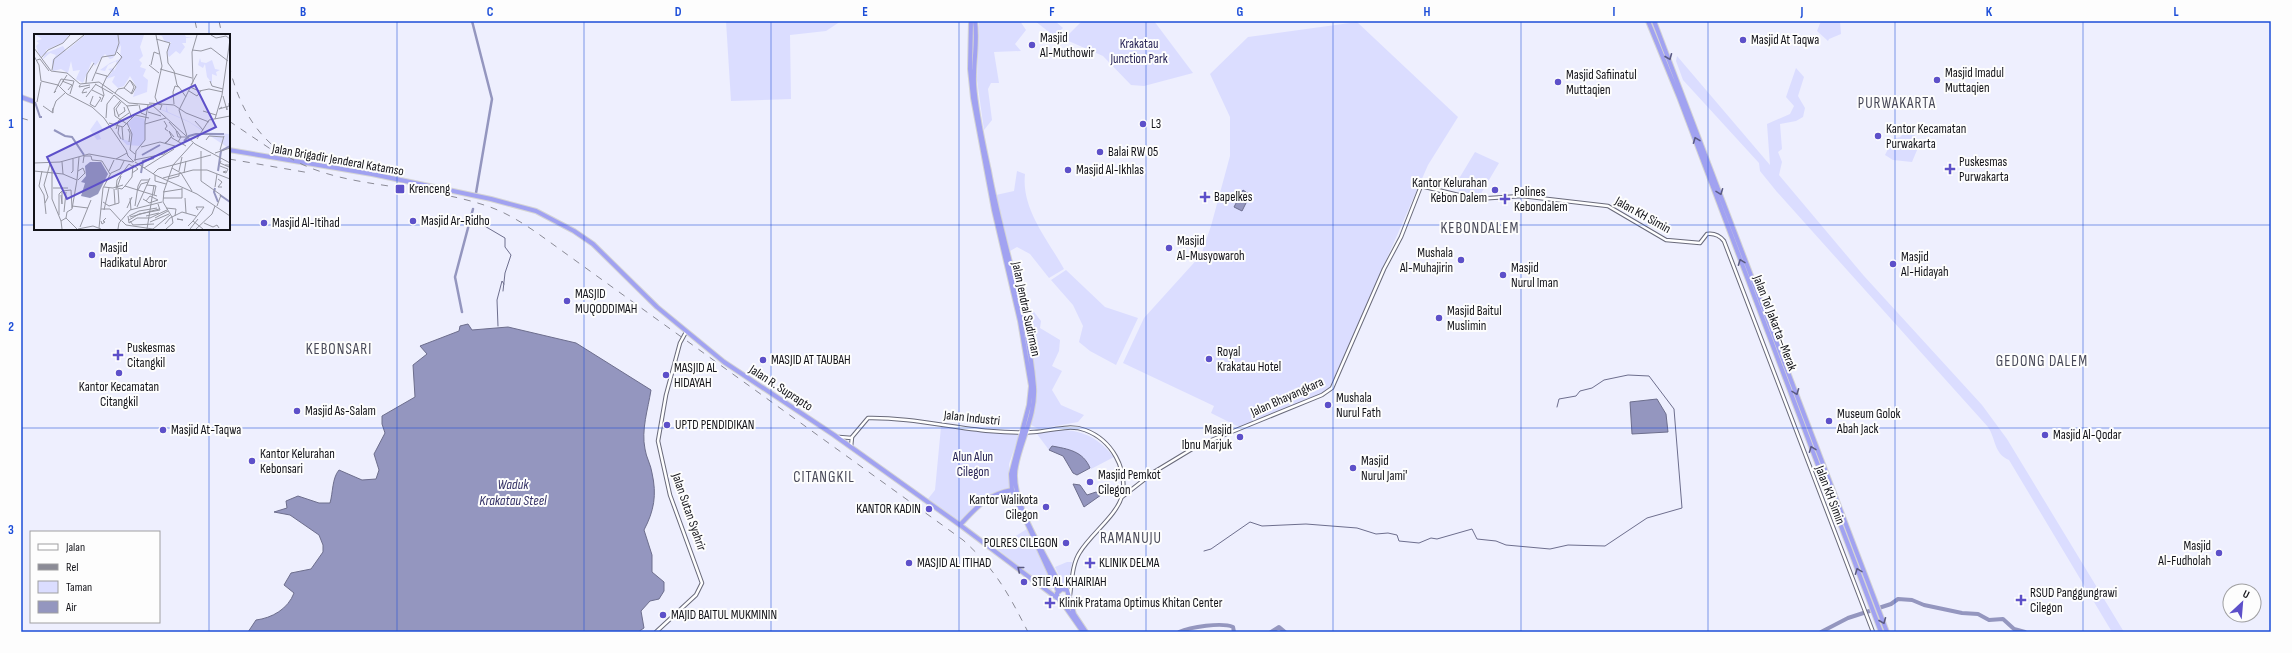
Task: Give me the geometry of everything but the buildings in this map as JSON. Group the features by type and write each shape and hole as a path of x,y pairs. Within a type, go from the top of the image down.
{"highway":[{"name":"Jalan Tol Jakarta–Merak","path":"1648,21 1685,112 1875,608 1887,632"},
{"name":"Jalan Tol Jakarta–Merak","path":"1654,21 1673,66 1875,608 1882,632"},
{"name":"Jalan Jendral Sudirman","path":"974,22 974,74 977,102 994,197 1023,319 1034,388 1014,479 1016,492 1021,506 1060,590"},
{"path":"21,97 34,102"},
{"name":"Jalan Brigadir Jenderal Katamso","path":"230,150 372,174 491,199"},
{"name":"Jalan R. Suprapto","path":"491,199 536,211 584,236 628,280 686,332 724,362 834,435 960,525 1061,601"},
{"name":"Jalan Jendral Sudirman","path":"1024,432 1011,474 1012,490 1060,590"},
{"path":"960,525 984,500 997,493 1012,490"},
{"path":"1083,632 1061,601 1057,598 1060,590 1067,590 1074,614 1086,632"},
{"path":"1061,601 1069,597"}],"street":[{"name":"Jalan Bhayangkara","path":"1122,497 1154,472 1197,446 1322,395 1332,388 1384,269 1401,237 1421,186"},
{"name":"Jalan KH Simin","path":"1421,186 1475,199 1522,196 1587,202 1616,209 1669,241 1700,243 1707,234 1711,234 1722,239 1728,251 1873,632"},
{"name":"Jalan Sutan Syahrir","path":"656,632 696,595 702,583 670,495 658,441 667,390 680,343 686,332"},
{"name":"Jalan Industri","path":"852,438 868,418 1024,432 1068,428 1084,430 1097,438 1117,456 1123,473 1122,497"},
{"path":"834,435 843,438 852,438 851,448"},
{"path":"1069,597 1075,562 1080,552 1114,510 1122,497"}],"green space":[{"path":"726,21 841,21 826,31 790,35 791,99 731,101"},
{"path":"979,21 1020,21 1026,30 1015,44 1021,51 994,52 999,83 991,83 988,89 992,120 984,130 977,80"},
{"path":"1035,21 1055,21 1063,28 1054,36"},
{"name":"Krakatau Junction Park","path":"1082,21 1154,21 1193,73 1144,86 1131,85 1103,56 1064,39"},
{"path":"1821,21 1840,21 1841,34 1829,39 1828,41 1817,31"},
{"path":"1357,22 1458,117 1428,165 1329,390 1241,428 1211,413 1214,406 1123,363 1144,318 1201,255 1211,226 1230,156 1230,117 1210,74 1248,37"},
{"path":"1677,56 1770,165 1767,124 1790,114 1794,106 1786,97 1796,68 1804,77 1798,96 1805,108 1803,117 1796,121 1780,124 1782,149 1778,152 1782,162 1779,175 1864,276 1982,405 2007,439 2124,632 2112,632 2009,460 1998,450 1988,427 1777,192 1760,171 1759,163 1683,80 1676,61"},
{"path":"1910,128 1920,143 1912,162 1893,160 1885,155 1893,139 1900,137"},
{"path":"1475,152 1499,163 1479,197 1458,193 1459,190 1454,187"},
{"path":"1017,171 1025,174 1027,200 1031,212 1064,269 1049,278 1030,254 1017,247 1010,251 996,195 1014,191"},
{"path":"1066,270 1105,307 1138,318 1116,365 1090,351 1079,342 1083,326 1073,305 1051,280"},
{"path":"1022,308 1031,308 1041,321 1040,328 1060,340 1059,351 1052,366 1062,371 1052,390 1061,405 1084,415 1078,422 1039,429 1031,425 1036,395 1036,381 1032,352"},
{"name":"Alun Alun Cilegon","path":"941,427 1016,434 1019,436 1009,464 1010,489 994,493 977,505 960,522 928,499 935,490"},
{"path":"1053,430 1079,432 1087,435 1101,443 1114,457 1091,469 1079,456 1074,453 1052,446 1049,450 1037,434"},
{"path":"1027,529 1055,587 1050,591 996,548"},
{"path":"1067,562 1072,562 1068,583 1063,584 1055,567"}],"water":[{"path":"1243,190 1250,195 1242,211 1234,207"},
{"name":"Waduk Krakatau Steel","path":"468,324 472,330 508,327 576,343 651,390 644,427 644,442 654,481 654,503 644,530 652,555 652,572 664,582 664,591 659,599 650,601 641,611 644,628 638,632 248,632 256,620 279,612 288,604 294,593 284,585 291,573 311,569 323,552 323,545 319,535 290,515 274,512 287,508 286,501 298,496 319,503 330,503 334,481 339,470 362,480 376,479 379,470 374,454 385,433 382,424 382,416 415,397 413,365 427,354 420,346 459,331 460,326"},
{"path":"1657,399 1666,414 1668,432 1632,434 1630,402"},
{"path":"1052,446 1079,454 1087,462 1090,468 1077,475 1073,473 1063,456 1049,450"},
{"path":"1073,484 1080,485 1087,495 1096,492 1101,495 1084,507"}],"waterway":[{"path":"472,21 492,99 476,193"},
{"path":"462,312 455,277 473,209"},
{"path":"471,218 505,238 505,247 511,255 505,273 503,291"},
{"path":"498,326 497,300 502,281 504,284"},
{"path":"1204,551 1211,549 1250,522 1262,526 1306,524 1357,528 1376,534 1388,533 1397,535 1399,541 1419,543 1431,538 1437,539 1472,529 1477,539 1496,541 1506,545 1550,549 1568,545 1605,546 1647,518 1682,508 1674,409 1649,376 1628,375 1604,380 1592,388 1580,391 1576,396 1559,399 1557,407"},
{"path":"1821,632 1848,618 1891,604 1898,599 1912,600 1924,605 1962,613 1978,614 1989,620 2003,619 2014,629 2025,632"},
{"path":"1179,632 1214,625 1233,627 1234,632"},
{"path":"1271,632 1279,627 1285,632"}],"railway":[{"path":"195,21 198,34"},
{"path":"219,21 222,34"},
{"path":"230,68 245,110 268,141 296,161 330,174 366,182 444,195 484,205 513,218 540,235 963,540 993,572 1014,605 1028,632"},
{"path":"21,118 34,122"},
{"path":"230,122 275,152"},
{"path":"230,159 310,173"}],"place":[{"name":"Masjid At Taqwa","path":"1743,40"},
{"name":"Masjid Al-Muthowir","path":"1032,45"},
{"name":"Masjid Imadul Muttaqien","path":"1937,80"},
{"name":"Masjid Safiinatul Muttaqien","path":"1558,82"},
{"name":"L3","path":"1143,124"},
{"name":"Kantor Kecamatan Purwakarta","path":"1878,136"},
{"name":"Balai RW 05","path":"1100,152"},
{"name":"Puskesmas Purwakarta","path":"1950,169"},
{"name":"Masjid Al-Ikhlas","path":"1068,170"},
{"name":"Krenceng","path":"400,189"},
{"name":"Kantor Kelurahan Kebon Dalem","path":"1495,190"},
{"name":"Bapelkes","path":"1205,197"},
{"name":"Polines Kebondalem","path":"1505,199"},
{"name":"Masjid Ar-Ridho","path":"413,221"},
{"name":"Masjid Al-Itihad","path":"264,223"},
{"name":"Masjid Al-Musyowaroh","path":"1169,248"},
{"name":"Masjid Hadikatul Abror","path":"92,255"},
{"name":"Mushala Al-Muhajirin","path":"1461,260"},
{"name":"Masjid Al-Hidayah","path":"1893,264"},
{"name":"Masjid Nurul Iman","path":"1503,275"},
{"name":"MASJID MUQODDIMAH","path":"567,301"},
{"name":"Masjid Baitul Muslimin","path":"1439,318"},
{"name":"Puskesmas Citangkil","path":"118,355"},
{"name":"Royal Krakatau Hotel","path":"1209,359"},
{"name":"MASJID AT TAUBAH","path":"763,360"},
{"name":"Kantor Kecamatan Citangkil","path":"119,373"},
{"name":"MASJID AL HIDAYAH","path":"666,375"},
{"name":"Mushala Nurul Fath","path":"1328,405"},
{"name":"Masjid As-Salam","path":"297,411"},
{"name":"Museum Golok Abah Jack","path":"1829,421"},
{"name":"UPTD PENDIDIKAN","path":"667,425"},
{"name":"Masjid At-Taqwa","path":"163,430"},
{"name":"Masjid Al-Qodar","path":"2045,435"},
{"name":"Masjid Ibnu Marjuk","path":"1240,437"},
{"name":"Kantor Kelurahan Kebonsari","path":"252,461"},
{"name":"Masjid Nurul Jami'","path":"1353,468"},
{"name":"Masjid Pemkot Cilegon","path":"1090,482"},
{"name":"Kantor Walikota Cilegon","path":"1046,507"},
{"name":"KANTOR KADIN","path":"929,509"},
{"name":"POLRES CILEGON","path":"1066,543"},
{"name":"Masjid Al-Fudholah","path":"2219,553"},
{"name":"MASJID AL ITIHAD","path":"909,563"},
{"name":"KLINIK DELMA","path":"1090,563"},
{"name":"STIE AL KHAIRIAH","path":"1024,582"},
{"name":"RSUD Panggungrawi Cilegon","path":"2021,600"},
{"name":"Klinik Pratama Optimus Khitan Center","path":"1050,603"},
{"name":"MAJID BAITUL MUKMININ","path":"663,615"}],"district":[{"name":"PURWAKARTA","path":"1897,103"},
{"name":"KEBONDALEM","path":"1480,228"},
{"name":"KEBONSARI","path":"339,349"},
{"name":"GEDONG DALEM","path":"2042,361"},
{"name":"CITANGKIL","path":"824,477"},
{"name":"RAMANUJU","path":"1131,538"}]}
